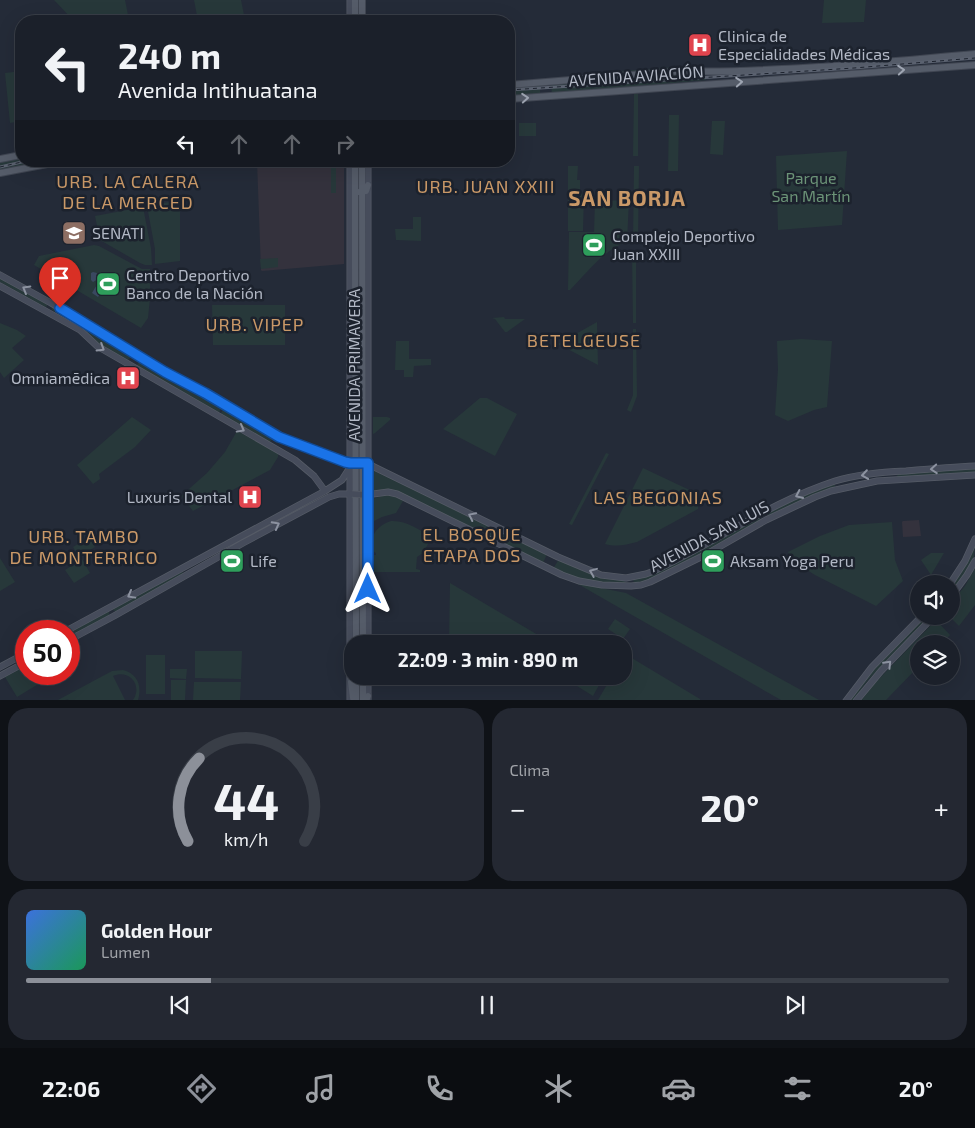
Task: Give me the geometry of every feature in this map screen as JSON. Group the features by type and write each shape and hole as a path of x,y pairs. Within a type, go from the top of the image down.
{"main road":[{"path":"350,0 350,15"},
{"path":"354,0 354,15"},
{"path":"362,0 363,15"},
{"name":"AVENIDA AVIACIÓN","path":"515,85 681,71 718,72 807,68 975,54"},
{"name":"AVENIDA AVIACIÓN","path":"515,99 975,65"},
{"path":"0,158 15,155"},
{"path":"0,174 34,167"},
{"path":"350,167 352,268"},
{"path":"356,167 365,266"},
{"path":"352,268 362,167"},
{"path":"365,266 368,167"},
{"path":"359,192 366,191 368,185"},
{"name":"AVENIDA PRIMAVERA","path":"365,266 368,635"},
{"name":"AVENIDA PRIMAVERA","path":"363,635 365,266"},
{"name":"AVENIDA PRIMAVERA","path":"350,635 352,268"},
{"name":"AVENIDA PRIMAVERA","path":"352,268 356,635"},
{"path":"0,275 279,437 351,464 342,480 325,491 80,623"},
{"path":"0,286 47,310 80,330 97,346 295,460 314,476 325,491"},
{"path":"47,310 51,303"},
{"path":"129,364 134,353"},
{"path":"129,364 141,357"},
{"path":"218,416 225,405"},
{"path":"272,447 279,437"},
{"name":"AVENIDA SAN LUIS","path":"351,464 367,463 562,559 601,575 626,578 646,574 664,567 765,511 805,492 837,480 885,472 975,466"},
{"name":"AVENIDA SAN LUIS","path":"80,634 242,543 329,497 339,494 388,492 397,494 562,575 593,584 631,586 641,585 657,579 766,520 815,496 839,488 876,481 975,475"},
{"path":"956,575 975,539"},
{"path":"960,585 975,561"},
{"path":"182,568 186,575"},
{"path":"846,700 872,667 913,625"},
{"path":"856,700 925,625"},
{"path":"0,667 15,659"},
{"path":"0,676 15,668"},
{"path":"350,685 353,700"},
{"path":"353,700 355,685"},
{"path":"364,685 366,699"},
{"path":"366,699 367,685"}],"shaded area":[{"path":"257,167 344,167 344,264 261,270"},
{"path":"919,520 921,536 903,537 902,522"}],"green space":[{"path":"54,0 125,0 128,15 68,15"},
{"path":"194,0 241,0 244,15 197,15"},
{"path":"824,0 866,0 864,22 822,23"},
{"path":"674,67 588,75 583,74"},
{"path":"15,72 15,122 10,123 5,73"},
{"path":"677,74 705,75 706,80 552,94 551,84"},
{"path":"540,85 540,94 515,96 515,86"},
{"path":"634,94 638,94 638,156 633,156"},
{"path":"669,115 679,115 678,171 668,171"},
{"path":"712,121 725,121 723,155 710,154"},
{"path":"519,123 536,123 536,136 519,136"},
{"name":"Parque San Martín","path":"847,151 842,225 778,230 776,156"},
{"path":"15,159 15,167 19,167 0,171 0,162"},
{"path":"568,166 578,166 577,180 580,180 580,193 584,194 583,231 568,231"},
{"path":"634,166 639,166 638,241 633,241"},
{"path":"331,167 336,167 336,193 331,193"},
{"path":"180,200 180,261 155,264 155,249 147,206"},
{"path":"357,200 360,200 361,579 358,579"},
{"name":"Complejo Deportivo Juan XXIII","path":"629,200 627,242 610,250 568,290 569,232 594,232 595,201"},
{"path":"143,207 151,248 152,265 140,263 100,240 95,216"},
{"path":"413,217 421,217 421,241 396,240 395,229 413,229"},
{"name":"Centro Deportivo Banco de la Nación","path":"94,245 142,269 150,269 148,318 141,328 34,265 39,256"},
{"path":"632,251 636,251 636,323 633,323"},
{"path":"278,258 278,267 261,269 260,259"},
{"path":"0,278 47,304 47,306 45,307 0,282"},
{"path":"212,305 285,305 285,345 213,345"},
{"path":"52,307 110,340 132,356 127,361 95,342 78,326 52,310"},
{"path":"504,317 505,319 525,319 505,332 495,319 492,318"},
{"path":"597,322 598,365 558,344"},
{"path":"0,323 26,336 12,348 24,360 4,378 0,372"},
{"path":"633,329 636,329 637,396 631,412 627,410 633,395"},
{"path":"801,339 832,341 827,407 814,410 788,421 775,415 778,369 777,341"},
{"path":"396,341 409,341 409,359 431,359 431,365 414,366 413,377 404,377 404,370 395,370"},
{"path":"140,361 222,407 218,414 136,366"},
{"path":"480,398 487,398 517,414 495,456 443,429"},
{"path":"224,408 273,437 269,444 220,415"},
{"path":"132,417 151,430 135,447 99,474 100,479 93,484 77,465"},
{"path":"373,417 387,417 390,420 373,434"},
{"path":"237,431 278,453 278,457 270,470 193,511 181,496 207,473 225,452"},
{"path":"606,453 609,454 572,525 569,524"},
{"path":"643,468 698,494 698,509 637,542 621,545 605,544"},
{"path":"975,468 975,472 897,477 898,474"},
{"path":"374,471 547,554 543,563 396,491 389,489 373,491"},
{"path":"834,484 835,487 768,516 767,514 803,495"},
{"path":"385,495 396,497 403,501 396,513 371,522 372,499"},
{"path":"759,518 761,522 657,577 636,583 633,581 634,579 647,576"},
{"path":"391,521 407,524 432,537 423,553 417,557 416,569 420,570 420,572 374,572 374,555 376,553 371,550 373,536 378,528"},
{"path":"892,522 895,560 903,581 876,606 815,575 791,560 788,552 820,536 849,525"},
{"path":"89,537 95,547 79,557 73,547"},
{"path":"975,543 974,559 960,582 960,575 957,575"},
{"path":"931,553 944,553 931,575 921,560"},
{"path":"0,558 15,582 0,591"},
{"path":"82,559 90,573 74,583 65,570"},
{"path":"559,559 601,578 624,580 626,583 599,583 553,569"},
{"path":"975,568 975,605 960,625 960,592"},
{"path":"182,571 183,575 117,611 113,610 114,608"},
{"path":"450,583 538,635 449,635"},
{"path":"576,583 626,593 819,700 781,700"},
{"path":"109,611 109,616 80,631 80,626"},
{"path":"615,619 630,629 626,635 617,635 608,629"},
{"path":"915,625 921,625 868,680 853,700 850,700 876,666"},
{"path":"931,625 941,625 950,635 921,635"},
{"path":"910,647 910,675 886,700 862,700 874,684"},
{"path":"195,651 242,651 241,679 195,678"},
{"path":"146,655 165,655 165,694 146,694"},
{"path":"632,658 700,699 700,700 598,700 607,685 632,685"},
{"path":"170,669 187,669 186,679 170,678"},
{"path":"123,670 132,674 138,681 138,700 133,700 136,689 133,680 119,674 113,676 125,700 58,700 112,671"},
{"path":"15,672 15,685 37,685 17,697 5,677"},
{"path":"171,680 186,680 185,700 171,700"},
{"path":"194,682 241,682 240,700 193,700"},
{"path":"575,685 599,685 593,696"}],"water":[{"path":"91,273 97,273 96,276 102,275 107,283 98,297 92,293 99,281 98,279 93,282 91,280"}],"railway":[{"path":"515,90 854,68 975,58"},
{"path":"0,167 15,164"}],"place":[{"name":"Clinica de Especialidades Médicas","path":"700,45"},
{"name":"SENATI","path":"74,233"},
{"name":"Complejo Deportivo Juan XXIII","path":"594,245"},
{"name":"Centro Deportivo Banco de la Nación","path":"108,284"},
{"name":"Omniamēdica","path":"128,378"},
{"name":"Luxuris Dental","path":"250,497"},
{"name":"Life","path":"232,561"},
{"name":"Aksam Yoga Peru","path":"713,561"}],"district":[{"name":"URB. JUAN XXIII","path":"486,187"},
{"name":"URB. LA CALERA DE LA MERCED","path":"128,192"},
{"name":"SAN BORJA","path":"627,199"},
{"name":"URB. VIPEP","path":"255,325"},
{"name":"BETELGEUSE","path":"584,341"},
{"name":"LAS BEGONIAS","path":"658,498"},
{"name":"EL BOSQUE ETAPA DOS","path":"472,545"},
{"name":"URB. TAMBO DE MONTERRICO","path":"84,547"}],"route":[{"path":"60,308 165,372 205,393 279,437 345,462 368,463 368,589"}]}
